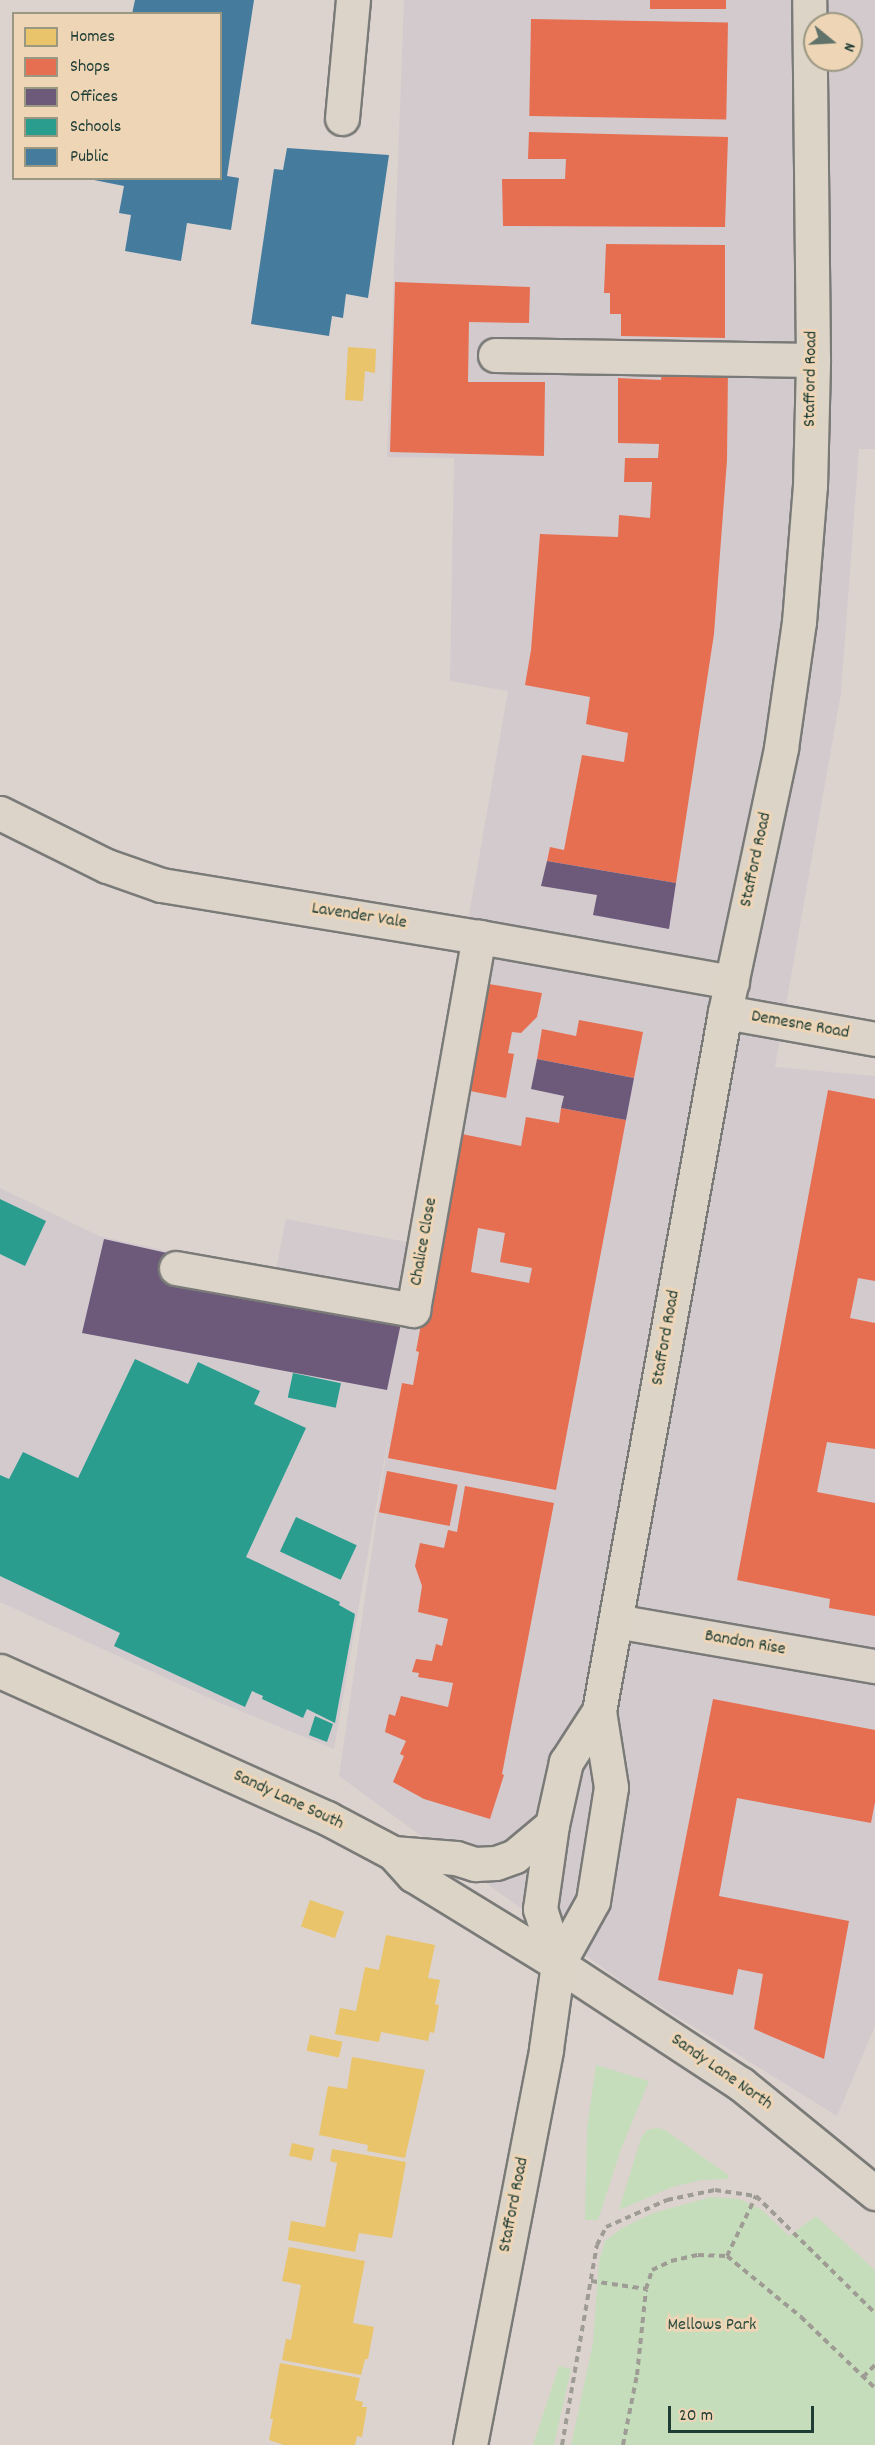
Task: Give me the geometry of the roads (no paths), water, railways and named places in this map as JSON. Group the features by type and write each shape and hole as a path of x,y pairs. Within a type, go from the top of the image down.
{"main road":[{"name":"Stafford Road","path":"470,2445 546,2049 558,1964 593,1901 611,1787 599,1711 728,997 781,748 799,622 810,486 813,360 809,0"},
{"name":"Sandy Lane South","path":"0,1671 327,1818 393,1853 413,1875 558,1964"},
{"name":"Stafford Road","path":"558,1964 540,1909 552,1825 566,1762 599,1711"},
{"path":"393,1853 456,1858 476,1864 496,1863 515,1856 552,1825"}],"street":[{"path":"342,118 353,0"},
{"path":"495,355 813,360"},
{"name":"Lavender Vale","path":"0,813 108,866 161,885 480,937 728,997"},
{"name":"Chalice Close","path":"176,1268 412,1310 480,937"},
{"name":"Demesne Road","path":"728,997 875,1039"},
{"name":"Bandon Rise","path":"616,1621 875,1666"},
{"name":"Sandy Lane North","path":"558,1964 741,2084 875,2193"}],"park label":[{"name":"Mellows Park","path":"712,2326"}]}
